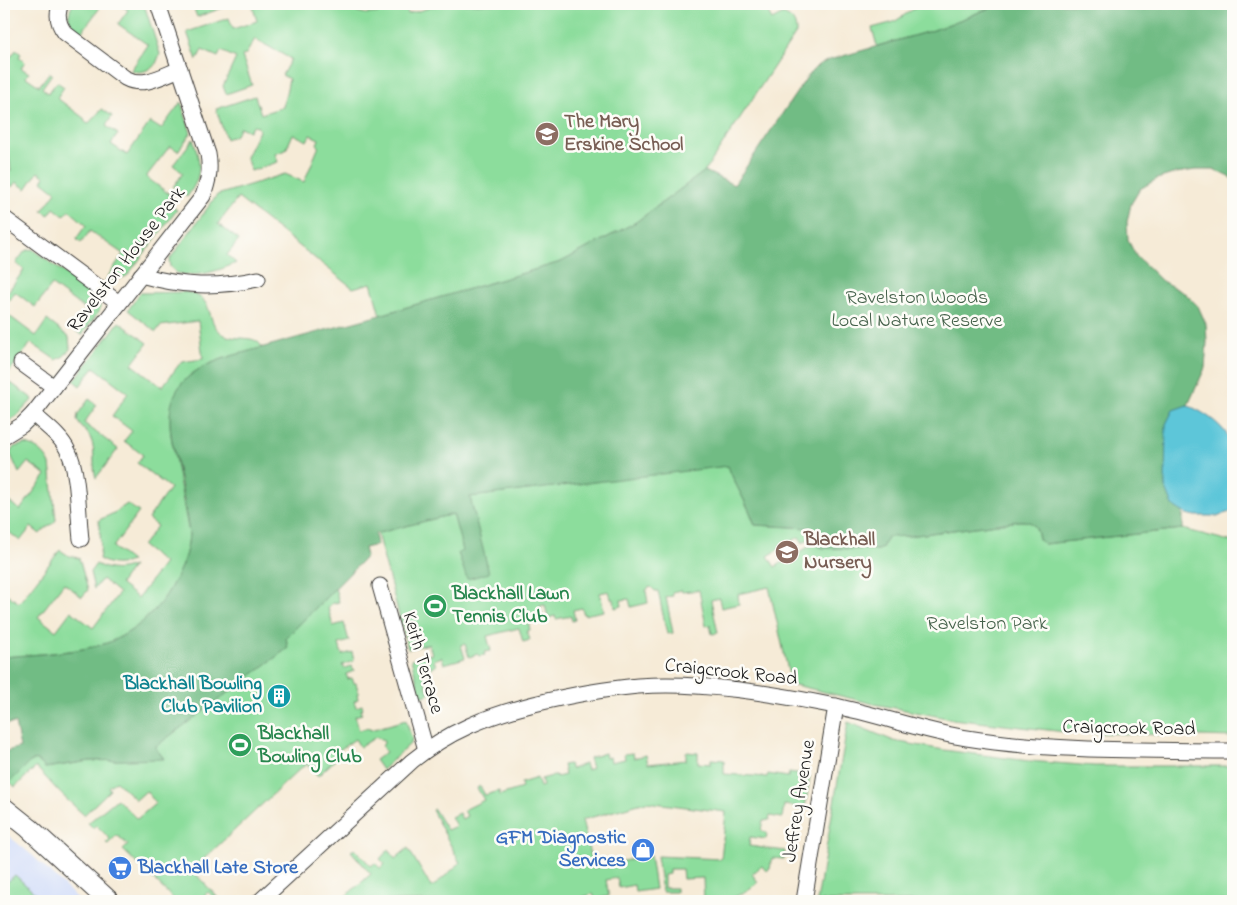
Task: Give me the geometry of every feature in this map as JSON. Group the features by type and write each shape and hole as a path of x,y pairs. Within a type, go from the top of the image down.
{"main road":[{"path":"4,808 29,828 109,901"}],"street":[{"path":"61,4 58,18 61,28 65,33 125,78 134,82 147,82 180,69"},
{"name":"Ravelston House Park","path":"4,436 22,425 54,388 203,196 208,183 210,173 208,154 158,4"},
{"path":"4,218 119,303"},
{"path":"141,275 184,285 200,286 220,286 258,279"},
{"path":"20,363 54,388"},
{"path":"33,414 68,450 73,465 81,539"},
{"name":"Keith Terrace","path":"380,586 426,750"},
{"name":"Craigcrook Road","path":"260,901 426,750 445,737 499,714 571,695 637,686 675,685 719,689 836,706 925,730 1017,745 1077,749 1233,751"},
{"name":"Jeffrey Avenue","path":"804,901 836,706"}],"shaded area":[{"path":"4,832 33,856 80,901 4,901"}],"green space":[{"path":"73,4 99,4 97,7 99,9 81,33 71,23 69,17"},
{"path":"119,4 144,4 160,54 155,66 140,72 131,70 148,45 118,24 128,10"},
{"path":"192,4 224,4 225,7 197,17"},
{"name":"The Mary Erskine School","path":"264,4 344,4 358,12 367,14 405,6 408,14 442,4 763,4 772,20 783,14 792,19 795,24 796,33 705,171 636,222 561,262 380,315 371,283 353,288 238,198 218,224 239,240 227,255 236,263 215,271 192,275 177,273 170,267 169,260 217,195 285,174 304,182 319,146 317,144 319,139 310,135 307,141 293,134 286,150 275,154 278,162 251,171 246,157 259,131 258,127 252,126 249,131 240,127 236,135 226,139 216,109 255,96 261,114 283,107 289,79 282,75 291,59 255,39 246,54 242,56 252,85 226,94 223,86 236,58 221,51 218,57 202,50 197,60 187,32 229,18 233,29 257,21 253,8"},
{"path":"921,4 1000,4 934,30 877,46 872,28 894,22"},
{"name":"Ravelston Woods Local Nature Reserve","path":"1000,4 1233,4 1233,179 1214,170 1195,170 1157,179 1140,189 1131,204 1127,222 1128,240 1136,256 1162,281 1186,294 1198,306 1206,324 1205,368 1182,418 1183,529 1044,544 1039,539 1034,525 1019,521 909,536 887,537 882,548 878,550 823,548 813,541 811,528 755,525 728,466 470,497 489,573 467,579 458,553 463,551 453,514 375,534 377,545 364,548 366,556 360,563 286,638 288,648 155,747 164,759 90,761 45,768 35,761 30,762 10,782 4,775 4,752 20,747 15,723 4,724 4,657 83,649 117,639 136,627 153,612 167,594 184,561 189,534 170,420 171,406 180,385 197,370 231,356 561,262 636,222 705,171 734,185 809,74 818,65 829,60 934,30"},
{"path":"16,50 21,54 19,57 25,62 21,68 29,73 26,77 39,86 49,73 52,74 42,88 48,93 57,82 64,87 57,98 85,119 84,121 88,124 102,109 112,116 106,126 118,134 111,144 127,155 150,122 161,129 181,102 191,133 178,151 170,146 146,177 172,196 167,203 177,210 127,276 105,281 123,254 90,231 81,243 76,239 86,225 69,210 64,216 54,208 49,215 42,211 56,192 42,181 45,177 38,172 26,189 16,182 12,187 4,181 4,172 11,171 9,156 4,156 4,56 9,59"},
{"path":"193,139 198,156 199,169 196,182 187,197 173,187 183,173 173,165"},
{"path":"32,249 96,296 100,306 99,312 82,335 73,329 86,310 52,285 35,307 15,292 4,306 4,297 24,270 16,263 25,251"},
{"path":"186,292 202,299 206,304 213,323 223,334 251,339 259,343 262,348 225,358 194,372 183,382 175,396 171,414 171,436 189,534 184,561 167,594 153,612 136,627 117,639 83,649 4,657 4,592 19,603 60,550 69,556 79,558 88,590 82,597 64,583 38,617 56,631 71,611 93,628 119,593 102,579 94,589 90,572 96,564 115,570 133,566 120,584 138,598 164,563 142,546 157,526 148,519 170,488 137,463 143,455 124,441 132,431 112,416 128,393 94,367 80,386 74,381 119,322 148,343 132,364 162,387 181,362 203,359 198,321 160,326 156,332 128,310 140,293"},
{"path":"4,312 36,336 47,320 69,337 70,349 64,356 56,360 31,343 9,372 4,368"},
{"path":"4,378 33,399 18,415 4,425"},
{"path":"89,399 97,405 84,423 118,449 96,478 91,439 77,420 78,414"},
{"path":"25,444 40,451 50,464 56,520 40,534 31,527 20,541 4,528 4,498 20,510 46,475 28,462 19,473 10,453 14,447"},
{"name":"Ravelston Park","path":"728,465 755,525 811,528 811,537 803,543 799,537 768,556 775,567 815,543 878,550 882,548 887,537 909,536 1019,521 1034,525 1039,539 1044,544 1183,529 1233,542 1233,670 1227,675 1233,684 1233,737 1065,732 952,719 874,704 791,684 769,587 738,594 739,604 721,608 719,598 711,600 718,633 712,634 710,625 706,626 699,590 682,592 681,590 672,592 673,596 666,597 673,633 667,634 658,591 651,587 646,591 648,603 631,607 629,599 621,600 622,606 615,608 614,599 611,599 609,591 600,593 604,611 584,615 582,608 573,610 575,620 572,621 571,616 556,619 555,616 548,618 545,605 540,606 543,618 528,621 530,630 527,631 530,640 523,642 519,628 487,636 491,651 484,652 485,655 479,656 478,654 469,657 465,644 461,645 465,658 444,664 442,657 434,660 436,666 422,670 429,694 421,697 411,659 432,654 429,644 408,649 377,533 453,514 464,552 459,553 488,573 470,497"},
{"path":"127,504 139,512 113,547 131,561 122,564 107,563 99,559 101,544 99,520"},
{"path":"335,588 339,602 331,604 328,608 333,626 344,623 349,641 339,644 342,655 352,652 354,661 342,665 344,668 352,666 354,671 346,674 348,679 352,678 354,683 356,683 359,694 357,694 358,699 354,701 356,707 362,705 363,708 361,709 362,714 355,716 359,730 369,728 370,730 406,720 412,739 411,743 382,770 375,760 386,752 382,746 383,740 376,737 360,747 355,739 338,751 341,754 318,776 307,764 301,768 192,870 219,899 217,901 208,892 203,897 207,901 176,901 123,850 128,845 117,835 108,844 106,843 110,839 96,825 93,828 88,823 117,799 137,819 156,803 146,791 136,800 116,781 108,787 110,790 84,815 37,768 15,787 10,782 35,760 45,768 90,761 164,758 154,747 288,648 286,638"},
{"path":"848,722 894,741 944,750 1029,761 1094,766 1233,766 1233,901 817,901"},
{"path":"686,752 698,753 698,763 711,764 711,759 724,760 724,774 767,777 768,774 788,777 789,773 810,776 805,808 784,805 782,818 770,816 769,820 763,821 761,830 767,833 766,839 750,837 749,846 785,851 784,859 772,858 770,869 766,871 762,866 752,874 758,882 739,895 727,899 704,901 703,878 683,879 682,869 669,869 669,874 664,875 664,888 676,888 676,892 662,892 657,856 721,859 726,812 646,802 582,820 593,868 650,855 655,889 635,892 634,885 619,888 617,878 606,880 609,896 600,898 600,901 596,901 593,894 570,901 340,901 371,874 351,851 355,849 371,866 375,863 380,868 385,864 380,859 389,849 395,859 408,848 431,887 435,885 460,863 432,810 434,809 447,830 456,826 451,817 459,813 462,819 467,816 464,810 484,800 477,788 480,786 485,795 499,791 500,795 522,788 521,783 537,778 540,787 543,786 541,779 565,775 563,765 569,764 571,769 585,764 587,770 592,768 589,758 605,753 606,758 610,757 611,762 625,759 624,754 633,753 634,758 646,755 648,764 686,760"},
{"path":"15,875 43,901 4,901 4,885"}],"water":[{"path":"1187,405 1214,421 1230,438 1234,450 1233,511 1217,516 1196,516 1186,514 1173,506 1165,486 1166,424 1173,410"}],"place":[{"name":"The Mary Erskine School","path":"547,134"},
{"name":"Blackhall Nursery","path":"787,552"},
{"name":"Blackhall Lawn Tennis Club","path":"435,606"},
{"name":"Blackhall Bowling Club Pavilion","path":"279,696"},
{"name":"Blackhall Bowling Club","path":"240,745"},
{"name":"GFM Diagnostic Services","path":"643,850"},
{"name":"Blackhall Late Store","path":"120,868"}]}
